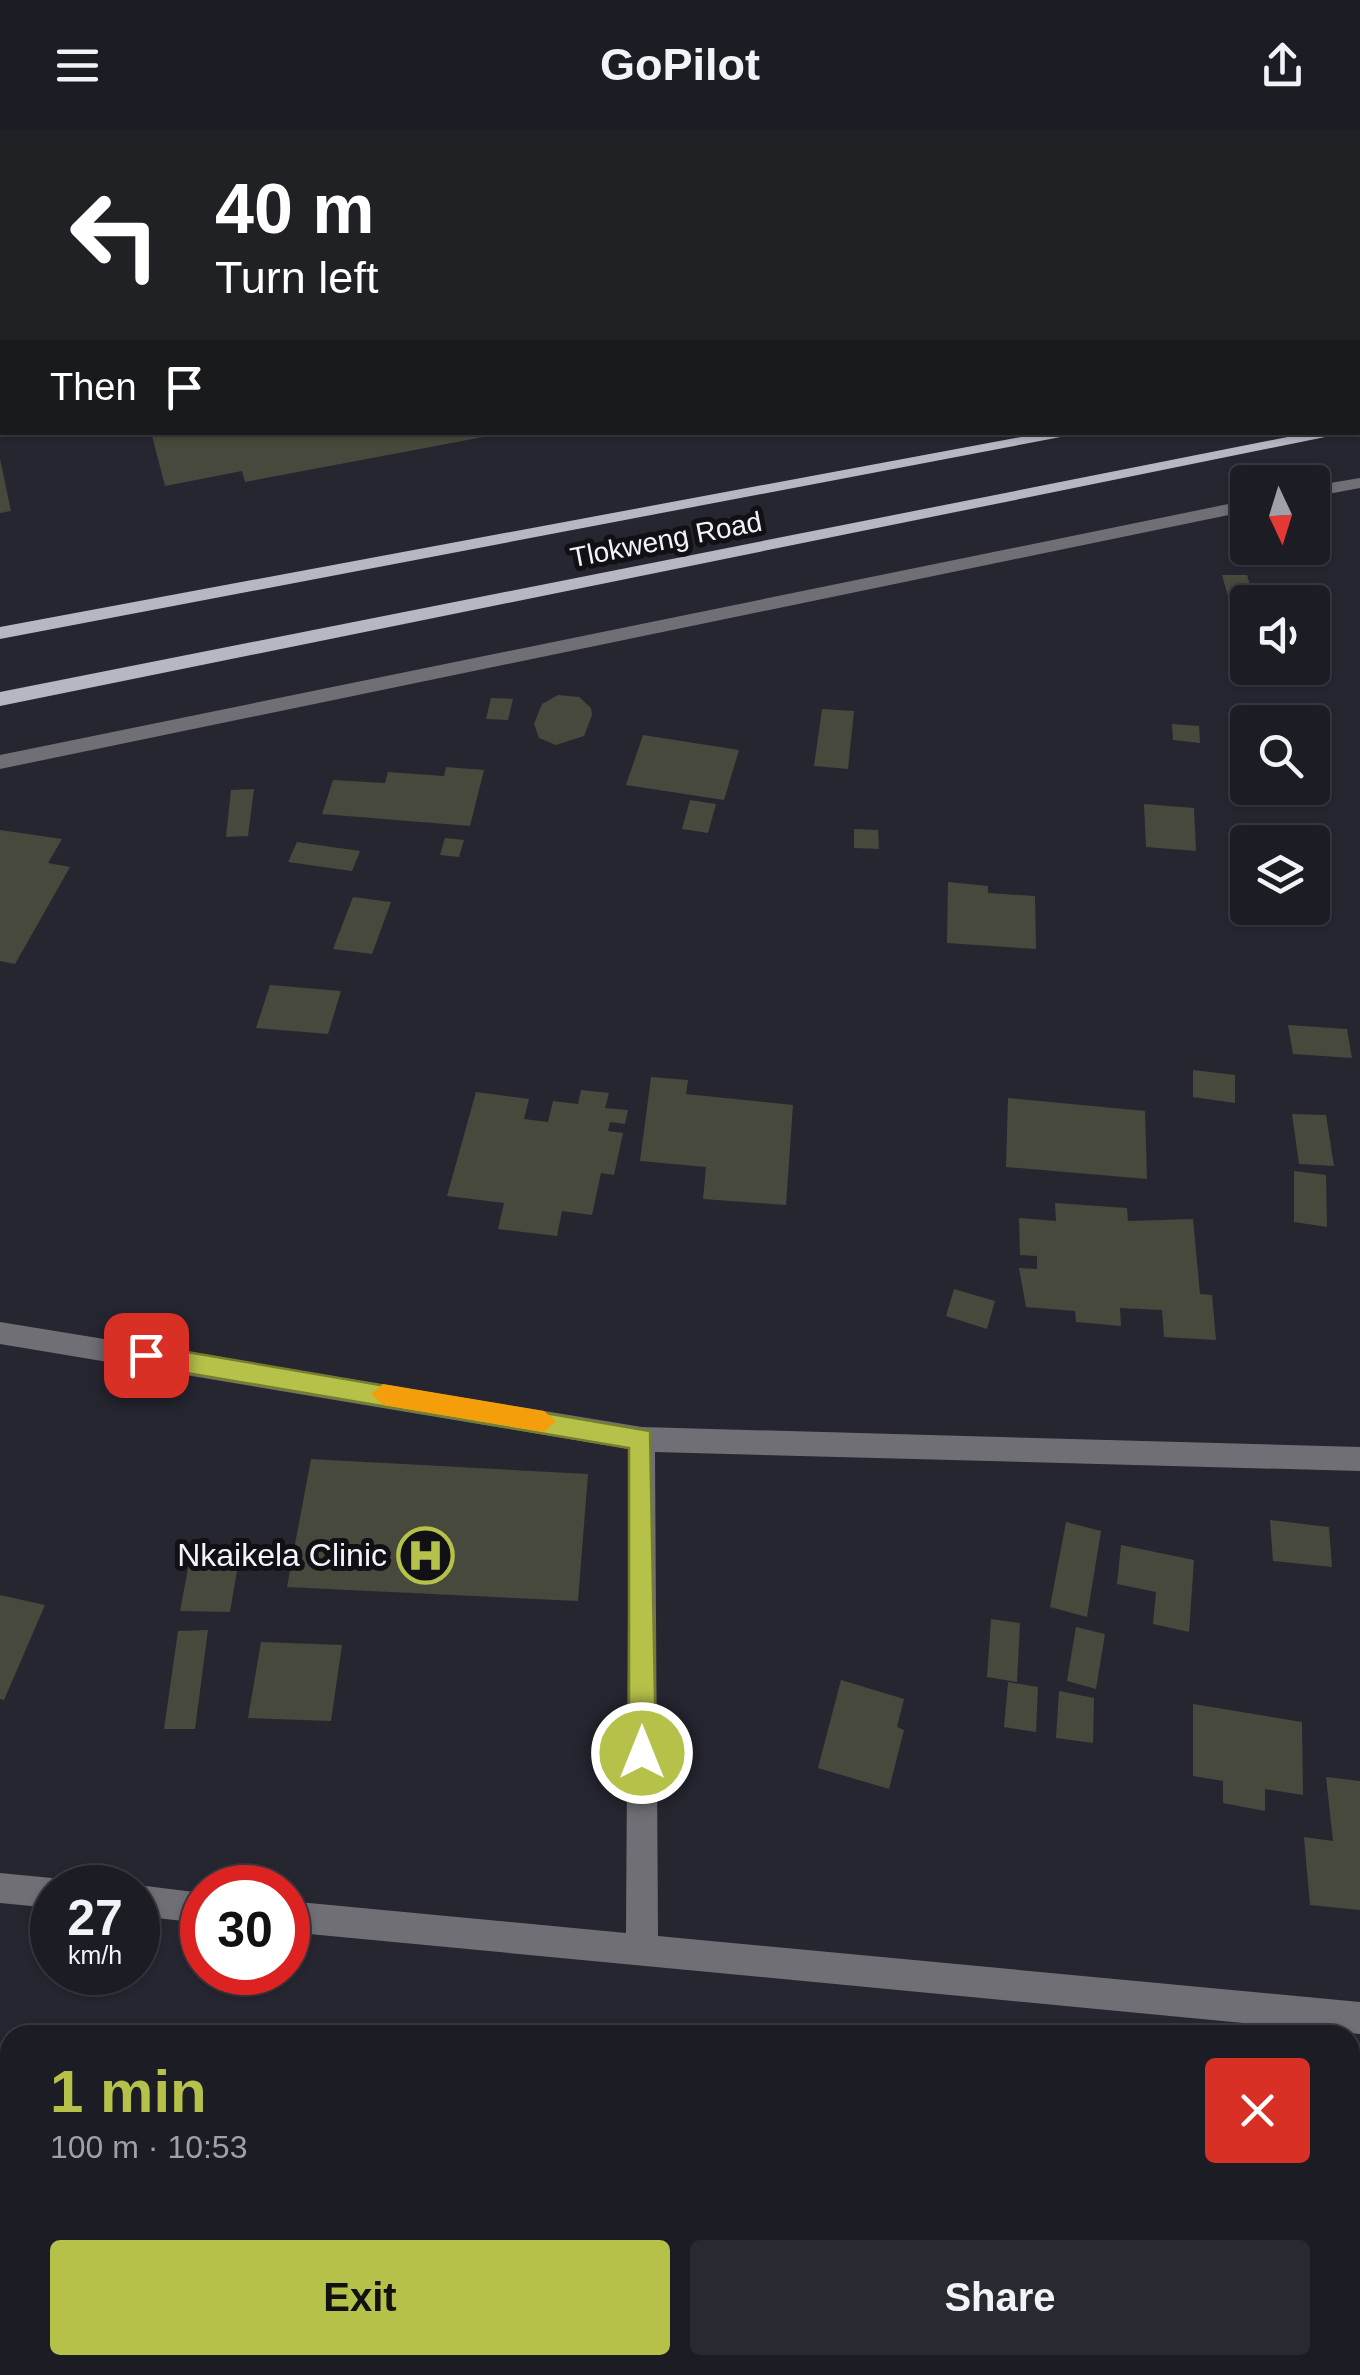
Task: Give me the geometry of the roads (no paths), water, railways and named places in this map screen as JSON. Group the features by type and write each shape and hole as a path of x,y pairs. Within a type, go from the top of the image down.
{"main road":[{"name":"Tlokweng Road","path":"0,634 1063,435"},
{"name":"Tlokweng Road","path":"0,699 1327,435"}],"street":[{"path":"1330,489 1360,483"},
{"path":"0,762 1230,509"},
{"path":"0,1333 642,1439 1360,1459"},
{"path":"642,1439 642,1952"},
{"path":"0,1888 30,1891"},
{"path":"310,1918 1360,2018"}],"place":[{"name":"Nkaikela Clinic","path":"426,1555"}]}
